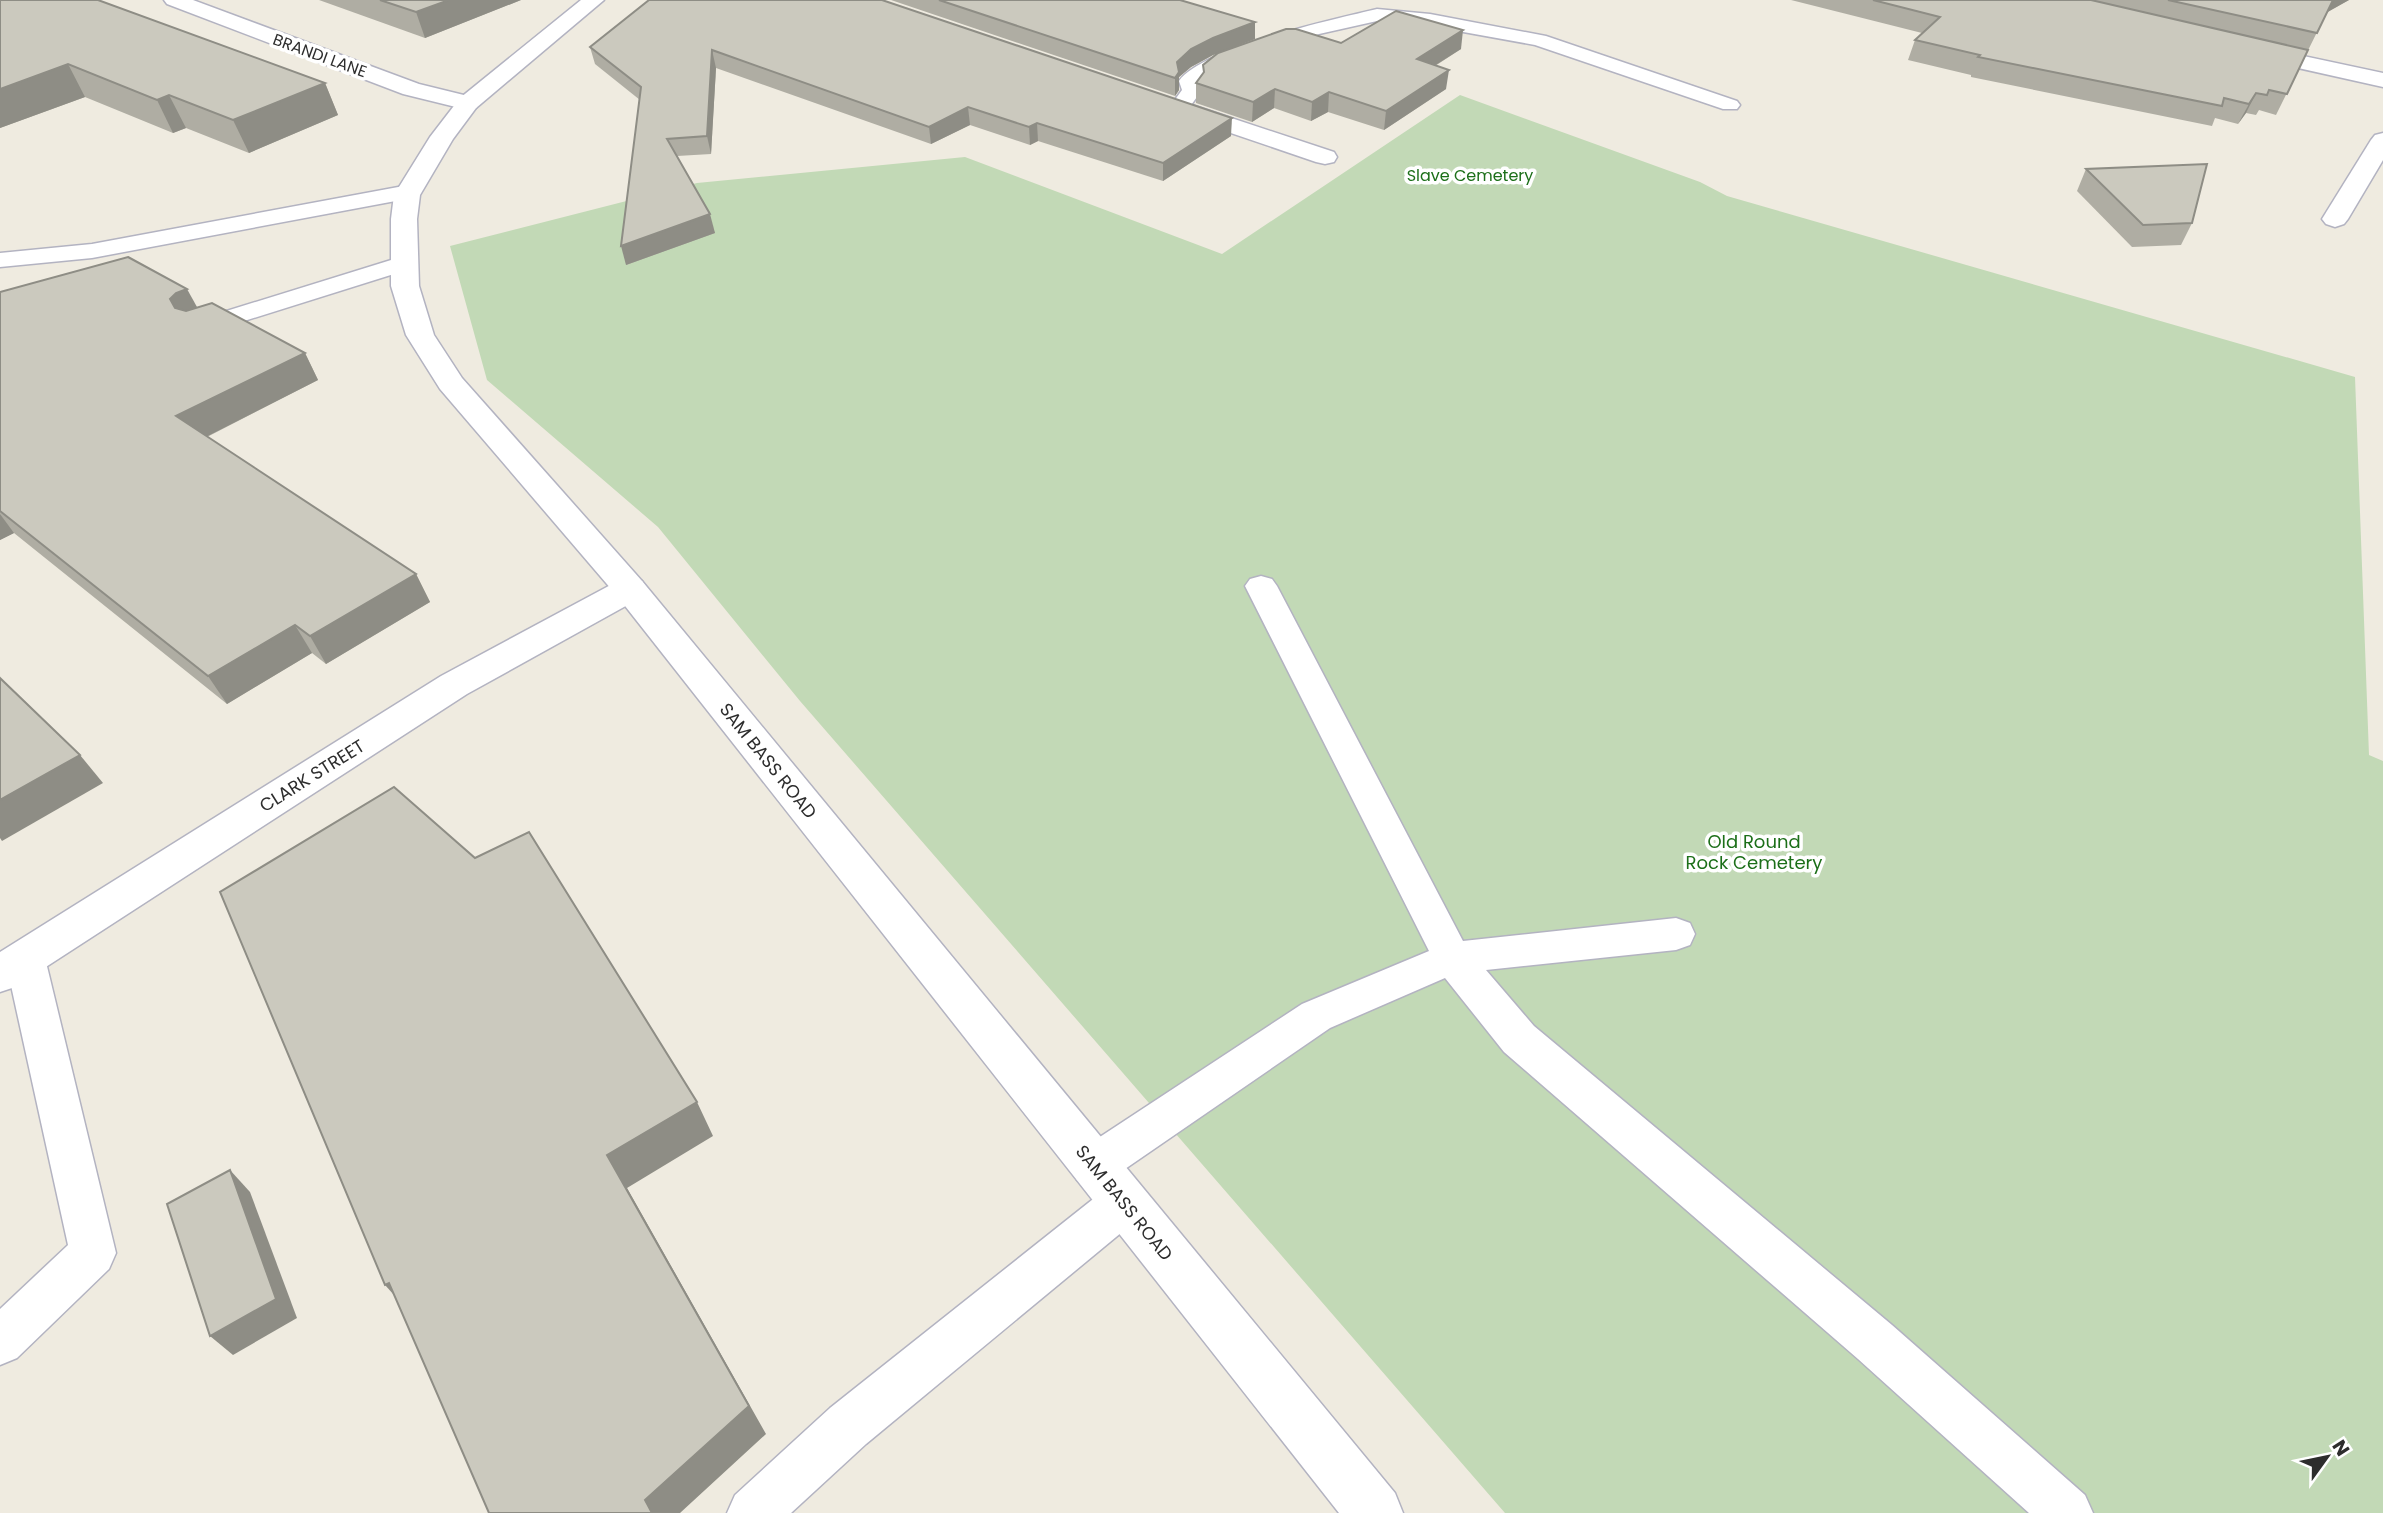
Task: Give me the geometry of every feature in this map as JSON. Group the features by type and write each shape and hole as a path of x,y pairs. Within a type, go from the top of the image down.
{"main road":[{"name":"BRANDI LANE","path":"174,0 411,89 468,103"},
{"name":"SAM BASS ROAD","path":"594,0 468,103 442,137 409,192 404,219 405,286 420,335 450,383 630,589 1093,1166 1376,1513"},
{"path":"2229,46 2383,80"},
{"path":"1153,99 1325,157"},
{"path":"2335,219 2383,140"},
{"name":"CLARK STREET","path":"13,966 454,685 630,589"}],"lane":[{"path":"1179,108 1192,90 1189,81 1209,66 1314,29 1377,15 1430,20 1539,40 1730,105"},
{"path":"0,260 92,251 409,192"},
{"path":"200,327 404,263"},
{"path":"1261,586 1452,958 1519,1039 1875,1342 2067,1513"},
{"path":"1093,1166 1316,1016 1452,958 1676,934"},
{"path":"0,1341 93,1254 13,966"},
{"path":"753,1513 848,1426 1123,1203"}],"green space":[{"name":"Old Round Rock Cemetery","path":"1460,95 1700,182 1727,196 2355,377 2369,755 2383,761 2383,1513 1505,1513 800,701 658,527 487,380 450,246 697,183 965,157 1222,254"}],"building":[{"path":"0,0 98,0 325,83 233,120 169,95 157,100 68,64 0,89"},
{"path":"380,0 449,0 416,12"},
{"path":"649,0 882,0 1232,118 1163,163 1037,123 1029,127 968,107 929,127 712,50 707,136 667,139 710,214 621,246 641,87 590,47"},
{"path":"939,0 1180,0 1255,22 1191,49 1177,62 1179,72 1175,78"},
{"path":"1873,0 2091,0 2308,50 2287,94 2269,90 2267,95 2256,93 2249,104 2224,98 2222,106 1978,57 1980,55 1915,40 1940,17"},
{"path":"2168,0 2333,0 2317,33"},
{"path":"1396,11 1463,30 1417,59 1449,70 1386,111 1329,92 1312,102 1275,89 1253,102 1196,83 1204,72 1203,65 1218,53 1286,29 1296,29 1341,43"},
{"path":"2207,164 2192,223 2143,225 2086,169"},
{"path":"128,257 187,289 176,293 170,299 175,308 186,311 212,303 305,353 176,416 416,574 310,636 295,625 208,676 0,511 0,292"},
{"path":"0,678 80,755 0,800"},
{"path":"394,787 475,858 529,832 697,1102 607,1155 749,1406 645,1500 652,1513 489,1513 389,1283 385,1285 220,892"},
{"path":"230,1170 276,1299 210,1336 167,1204"}],"park label":[{"name":"Slave Cemetery","path":"1470,175"}]}
